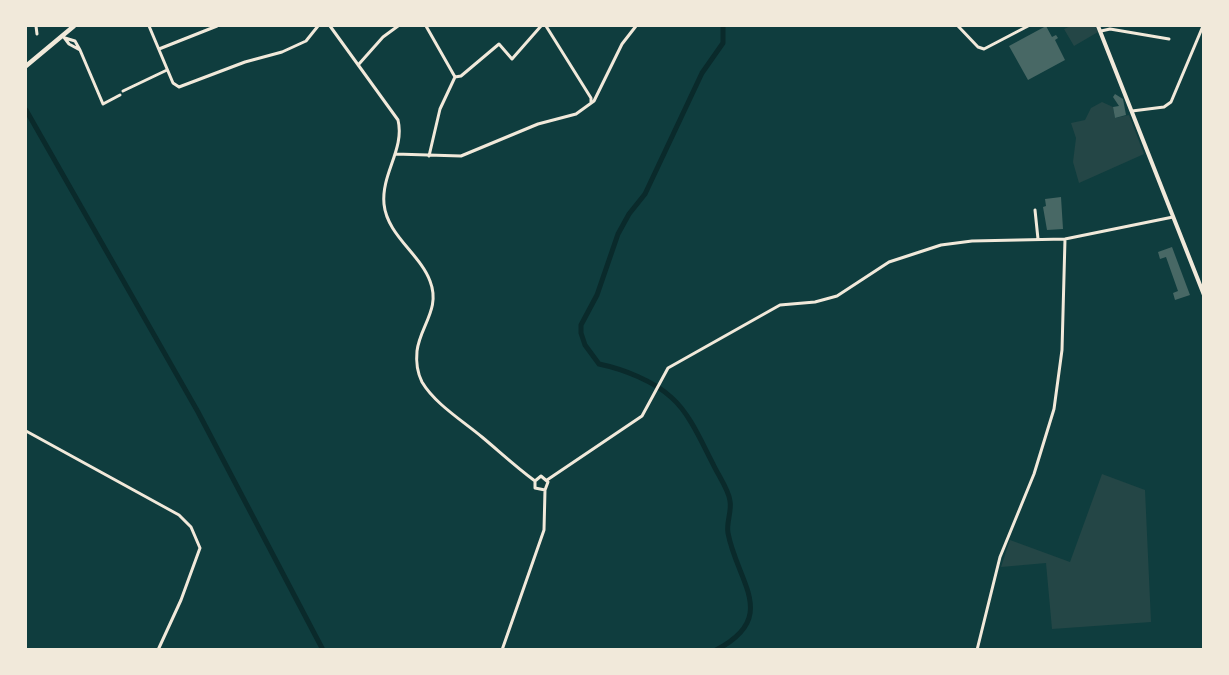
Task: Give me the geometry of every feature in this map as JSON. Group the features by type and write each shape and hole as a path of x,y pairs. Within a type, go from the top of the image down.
{"main road":[{"path":"26,66 64,37 74,26"}],"street":[{"path":"36,26 37,34"},
{"path":"149,26 173,83 182,86 246,62 282,52 306,41 318,26"},
{"path":"159,49 217,26"},
{"path":"330,26 398,120 400,133 386,178 386,214 426,273 433,293 432,316 417,350 418,372 431,393 535,481 536,488 545,490"},
{"path":"359,64 382,36 398,26"},
{"path":"426,26 455,77"},
{"path":"429,156 440,109 455,77 499,44 512,59 543,26 591,98 591,102"},
{"path":"395,154 449,157 469,154 538,124 576,114 595,99 622,44 636,26"},
{"path":"958,26 976,45 984,49 1028,26"},
{"path":"1098,26 1203,295"},
{"path":"1132,111 1164,107 1171,102 1203,26"},
{"path":"1101,31 1110,29 1169,39"},
{"path":"64,37 75,41 102,104 120,95"},
{"path":"123,91 167,70"},
{"path":"1035,210 1038,239"},
{"path":"548,480 635,423 646,412 658,384 674,364 765,312 788,303 815,302 837,296 900,257 952,243 1065,239 1173,218"},
{"path":"977,650 1000,557 1034,474 1054,409 1062,350 1065,239"},
{"path":"26,431 157,501 179,515 191,527 201,548 158,650"},
{"path":"535,481 541,476 548,480"},
{"path":"502,650 544,530 545,490 548,480"}],"shaded area":[{"path":"1071,26 1095,26 1098,32 1074,46 1064,29"},
{"path":"1102,102 1113,107 1115,118 1129,115 1144,154 1079,183 1073,162 1076,138 1071,123 1085,120 1091,108"},
{"path":"1102,474 1145,490 1151,622 1052,629 1046,563 1001,567 1010,540 1070,562"}],"building":[{"path":"1046,26 1052,37 1056,35 1058,38 1055,40 1065,60 1028,80 1009,46"},
{"path":"1115,94 1123,99 1126,115 1115,118 1113,107 1119,106 1113,97"},
{"path":"1061,197 1063,229 1047,230 1043,207 1046,206 1045,199"},
{"path":"1172,247 1190,295 1175,300 1173,293 1178,291 1166,257 1160,259 1158,252"}],"waterway":[{"path":"716,650 735,638 746,625 750,611 745,583 728,533 730,505 728,492 695,429 678,405 665,392 647,381 628,372 599,364 585,345 581,325 597,295 618,234 629,214 645,194 702,73 723,43 723,26"},
{"path":"26,110 198,412 323,650"}]}
